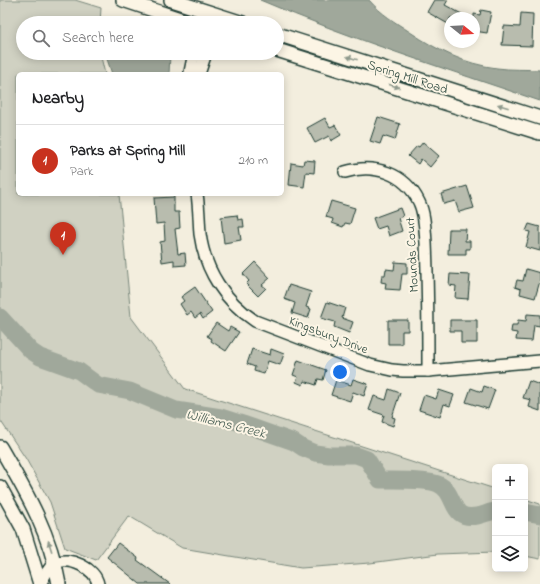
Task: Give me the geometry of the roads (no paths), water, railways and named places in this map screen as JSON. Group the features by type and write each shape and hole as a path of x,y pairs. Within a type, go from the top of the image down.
{"street":[{"path":"123,0 171,16"},
{"path":"171,0 207,16"},
{"name":"Spring Mill Road","path":"284,36 540,118"},
{"name":"Spring Mill Road","path":"284,52 540,133"},
{"path":"190,72 193,60"},
{"path":"200,72 204,60"},
{"name":"Mounds Court","path":"345,172 354,169 385,171 405,182 419,201 424,221 428,271 428,371"},
{"name":"Kingsbury Drive","path":"197,196 200,236 210,270 216,282 227,297 246,314 268,327 381,368 404,372 540,361"},
{"path":"0,447 39,517 55,564 59,584"},
{"path":"0,487 23,529 40,584"},
{"path":"40,584 50,568 55,564 68,561 75,562 94,574 98,584"}],"waterway":[{"name":"Williams Creek","path":"0,317 31,351 40,357 79,371 98,385 130,391 176,410 221,417 294,442 315,453 329,455 356,455 367,459 380,480 433,482 438,484 444,488 461,514 477,516 492,512"},
{"name":"Williams Creek","path":"528,513 540,515"}],"place":[{"name":"Parks at Spring Mill","path":"63,255"}]}
